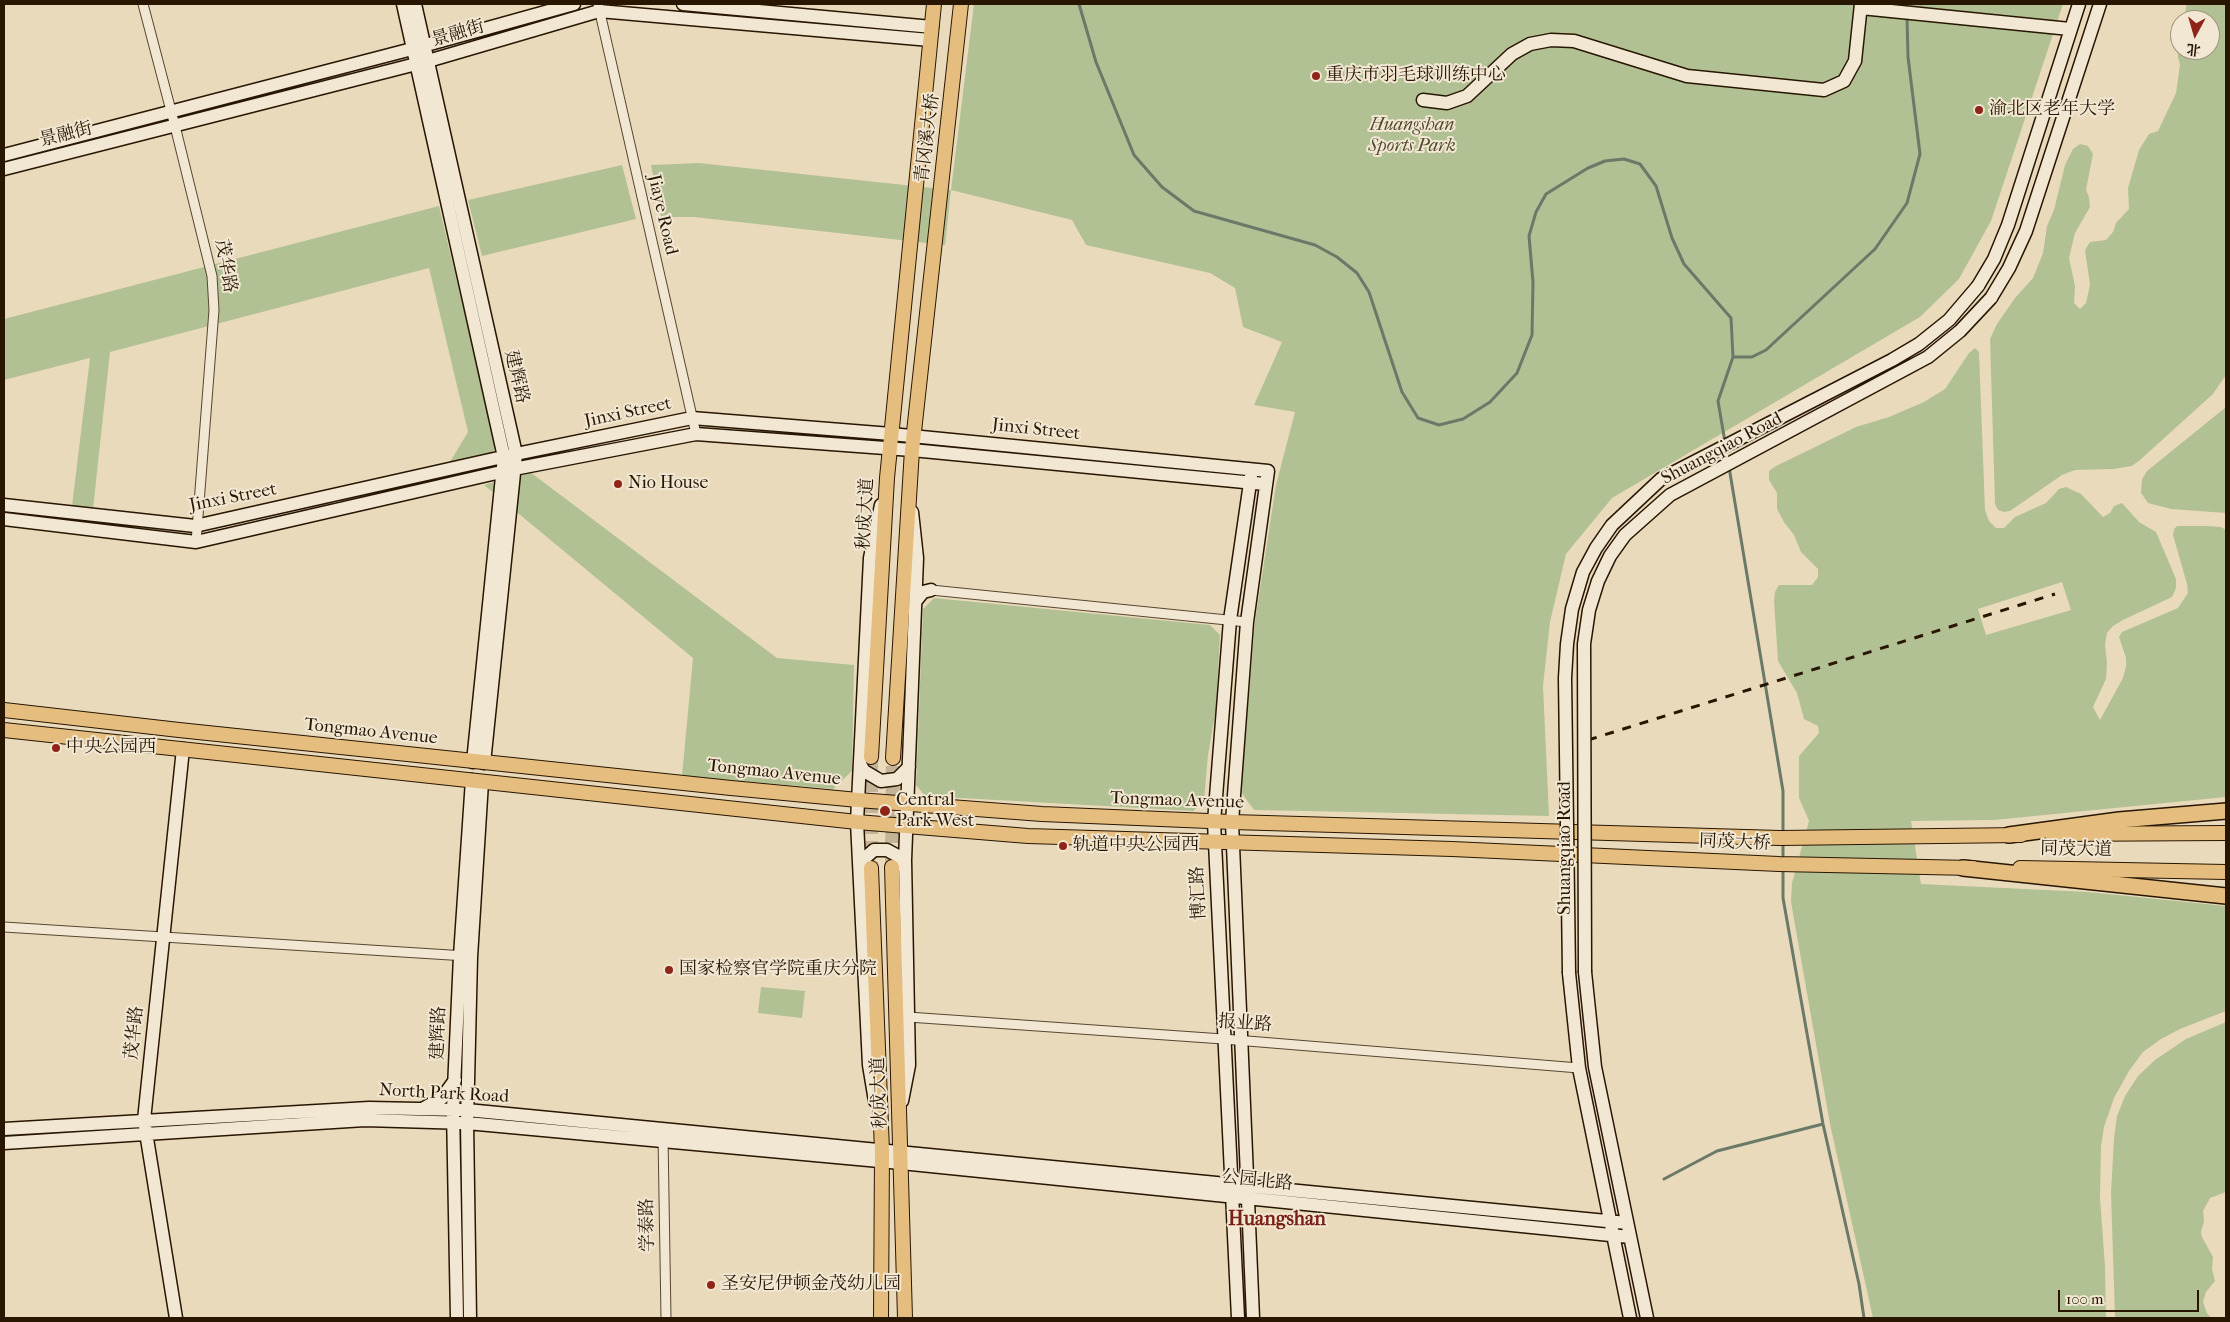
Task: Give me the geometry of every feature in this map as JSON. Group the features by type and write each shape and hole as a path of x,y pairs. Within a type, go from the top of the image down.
{"highway":[{"path":"2009,835 2119,820 2226,811"},
{"path":"1962,868 2226,896"}],"main road":[{"path":"931,33 934,4"},
{"name":"青冈溪大桥","path":"913,436 961,4"},
{"name":"青冈溪大桥","path":"906,274 931,33"},
{"name":"秋成大道","path":"865,760 887,478 906,274"},
{"path":"893,758 913,436"},
{"name":"Tongmao Avenue","path":"4,710 478,762 907,804 1042,814 1214,822 1543,830"},
{"path":"4,730 857,822 1028,836 1232,843"},
{"name":"同茂大桥","path":"1543,830 1780,838 1926,836"},
{"name":"同茂大道","path":"1926,836 2226,833"},
{"name":"同茂大桥","path":"1232,843 1779,864 1926,867"},
{"name":"同茂大道","path":"1926,867 2226,872"},
{"name":"秋成大道","path":"866,868 882,1156 882,1318"},
{"name":"秋成大道","path":"898,868 899,1119 905,1318"}],"street":[{"name":"茂华路","path":"143,4 176,126 212,276 214,310 196,542"},
{"name":"建辉路","path":"403,4 422,63 510,456 478,762"},
{"name":"建辉路","path":"415,4 418,47"},
{"name":"景融街","path":"4,155 418,47 574,4"},
{"path":"683,4 931,33"},
{"name":"Shuangqiao Road","path":"1630,1318 1579,1068 1569,973 1565,678 1572,608 1583,572 1596,548 1612,525 1661,479 1906,352 1949,320 1978,286 1994,259 2008,225 2079,4"},
{"name":"Shuangqiao Road","path":"1647,1318 1595,1067 1584,972 1584,644 1593,595 1598,580 1610,556 1625,535 1670,495 1928,357 1960,331 1991,298 2009,268 2026,231 2100,4"},
{"path":"1423,100 1446,102 1467,96 1512,54 1530,44 1551,40 1574,40 1688,76 1824,90 1844,81 1855,61 1861,6 1890,11 2070,29"},
{"name":"景融街","path":"4,169 422,63 599,7 931,33"},
{"name":"Jiaye Road","path":"599,7 696,434"},
{"name":"Jinxi Street","path":"4,505 196,526 510,456 692,418 913,436 1268,471"},
{"name":"Jinxi Street","path":"4,519 196,542 509,470 696,434 890,448 1265,484"},
{"name":"博汇路","path":"1238,1318 1230,1190 1214,822 1230,620 1252,469"},
{"name":"博汇路","path":"1253,1318 1232,822 1247,622 1268,471"},
{"path":"898,868 906,826 917,558 909,480"},
{"path":"915,602 923,592 931,590 1247,622"},
{"name":"茂华路","path":"176,1318 144,1120 182,749"},
{"path":"865,760 864,771 880,781 897,779 909,767"},
{"path":"865,760 858,800 857,822 866,868"},
{"name":"建辉路","path":"457,1318 453,1116 477,781"},
{"path":"866,868 866,858 874,850 887,850 898,856 908,1017 908,1065 899,1119"},
{"path":"4,927 465,956"},
{"name":"建辉路","path":"465,956 470,1318"},
{"name":"报业路","path":"908,1017 1240,1040 1579,1068"},
{"path":"423,1109 442,1098 455,1080"},
{"name":"North Park Road","path":"4,1129 369,1108 423,1109 453,1116"},
{"name":"North Park Road","path":"4,1142 366,1120 467,1116 882,1156"},
{"name":"学泰路","path":"663,1136 666,1318"},
{"name":"公园北路","path":"882,1156 1533,1220 1627,1223"},
{"name":"公园北路","path":"1533,1220 1630,1237"}],"green space":[{"name":"Huangshan Sports Park","path":"974,4 2063,4 1991,221 1959,279 1920,317 1612,498 1566,554 1550,622 1543,686 1549,816 1254,810 1241,792 1255,621 1276,485 1295,412 1254,405 1282,342 1243,327 1235,288 1210,273 1086,245 1072,220 951,190"},
{"path":"2187,4 2226,4 2226,375 2213,394 2132,466 2113,469 2075,470 2062,475 2010,511 1998,510 1995,504 1990,339 1997,324 2015,298 2033,278 2043,253 2047,226 2054,210 2065,165 2073,149 2080,144 2088,146 2093,154 2086,190 2090,207 2075,233 2069,258 2075,286 2074,303 2080,309 2086,303 2090,285 2085,250 2090,242 2106,240 2113,232 2116,223 2129,209 2128,188 2139,150 2149,134 2158,131 2176,93 2180,65 2179,60 2220,60 2220,10 2186,10"},
{"path":"699,163 951,190 945,245 694,217 661,217 651,165"},
{"path":"622,165 636,219 482,256 468,200"},
{"path":"439,206 496,445 492,455 448,465 468,432 429,268 110,352 93,509 72,506 90,358 4,380 4,319"},
{"path":"1975,348 1979,352 1985,510 1989,521 1996,528 2004,528 2015,517 2046,503 2059,489 2066,487 2081,494 2103,517 2110,513 2114,506 2122,503 2139,522 2156,532 2176,579 2176,588 2172,597 2123,620 2113,626 2107,633 2105,645 2106,679 2093,707 2100,720 2123,678 2126,666 2126,658 2119,637 2122,632 2178,608 2188,593 2173,535 2174,529 2177,526 2207,526 2221,527 2226,530 2226,797 1994,820 1911,821 1921,884 2088,892 2226,906 2226,1011 2180,1029 2161,1039 2143,1052 2129,1071 2114,1098 2104,1127 2101,1147 2100,1198 2105,1266 2106,1318 1873,1318 1830,1124 1791,902 1792,883 1809,821 1799,798 1799,756 1819,733 1818,726 1804,719 1797,693 1778,661 1774,601 1775,592 1779,585 1812,585 1818,577 1818,569 1801,552 1794,535 1777,509 1777,493 1769,480 1769,471 1856,427 1889,417 1924,402 1945,389 1969,353","holes":["2062,582 2071,610 1986,635 1978,609"]},
{"path":"2226,407 2226,513 2171,509 2148,503 2141,493 2142,479 2147,471"},
{"path":"530,472 777,658 854,665 852,771 833,789 682,776 693,658 484,485"},
{"path":"934,598 1210,625 1220,635 1216,709 1208,755 1204,801 1193,811 925,796 916,785 923,609"},
{"path":"761,987 805,991 802,1018 758,1013"},
{"path":"2226,1022 2226,1192 2210,1198 2203,1211 2204,1222 2201,1232 2213,1257 2212,1269 2215,1281 2206,1292 2203,1302 2211,1318 2115,1318 2111,1193 2117,1116 2125,1096 2138,1076 2155,1060 2186,1039"}],"waterway":[{"path":"1079,4 1096,62 1134,155 1162,187 1194,211 1315,245 1337,257 1357,273 1369,292 1402,392 1418,418 1439,425 1463,419 1490,402 1517,373 1532,335 1533,282 1529,236 1536,212 1546,194 1588,168 1605,161 1624,159 1640,164 1656,186 1672,238 1684,264 1731,318 1733,357 1718,401 1725,442"},
{"path":"1733,357 1752,357 1766,350 1875,249 1907,203 1920,154 1908,57 1907,17"},
{"path":"1729,467 1783,791 1783,834"},
{"path":"1783,841 1783,859"},
{"path":"1783,868 1783,898 1823,1124 1859,1284 1864,1318"},
{"path":"1664,1179 1717,1151 1823,1124"}],"tunnel":[{"path":"871,757 871,864"},
{"path":"892,864 893,758"}],"railway":[{"path":"1588,740 2055,594"}],"place":[{"name":"重庆市羽毛球训练中心","path":"1316,76"},
{"name":"渝北区老年大学","path":"1979,110"},
{"name":"Nio House","path":"618,484"},
{"name":"中央公园西","path":"56,748"},
{"name":"Central Park West","path":"885,811"},
{"name":"轨道中央公园西","path":"1063,846"},
{"name":"国家检察官学院重庆分院","path":"669,970"},
{"name":"圣安尼伊顿金茂幼儿园","path":"711,1285"}],"district":[{"name":"Huangshan","path":"1277,1220"}]}
